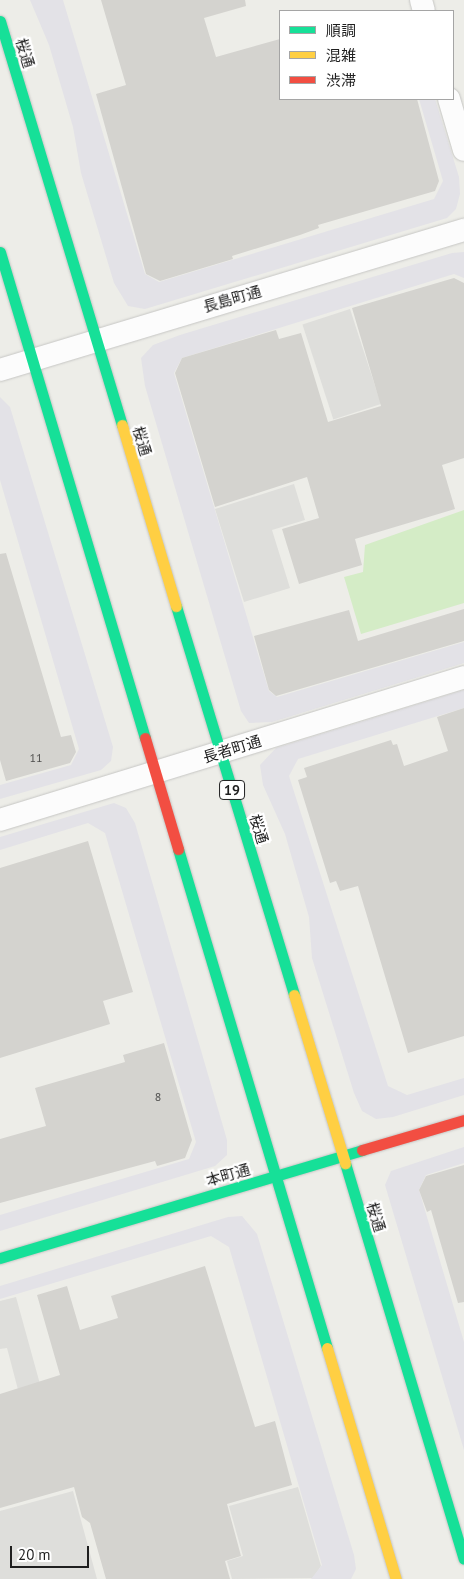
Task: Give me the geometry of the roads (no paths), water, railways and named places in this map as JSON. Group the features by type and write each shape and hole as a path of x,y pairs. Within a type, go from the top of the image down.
{"main road":[{"name":"桜通","path":"0,21 464,1559"},
{"path":"0,252 396,1579"},
{"name":"本町通","path":"0,1258 342,1158 464,1120"}],"street":[{"path":"449,100 464,150"},
{"name":"長島町通","path":"0,370 95,339 464,230"},
{"name":"長者町通","path":"0,820 464,677"}]}
